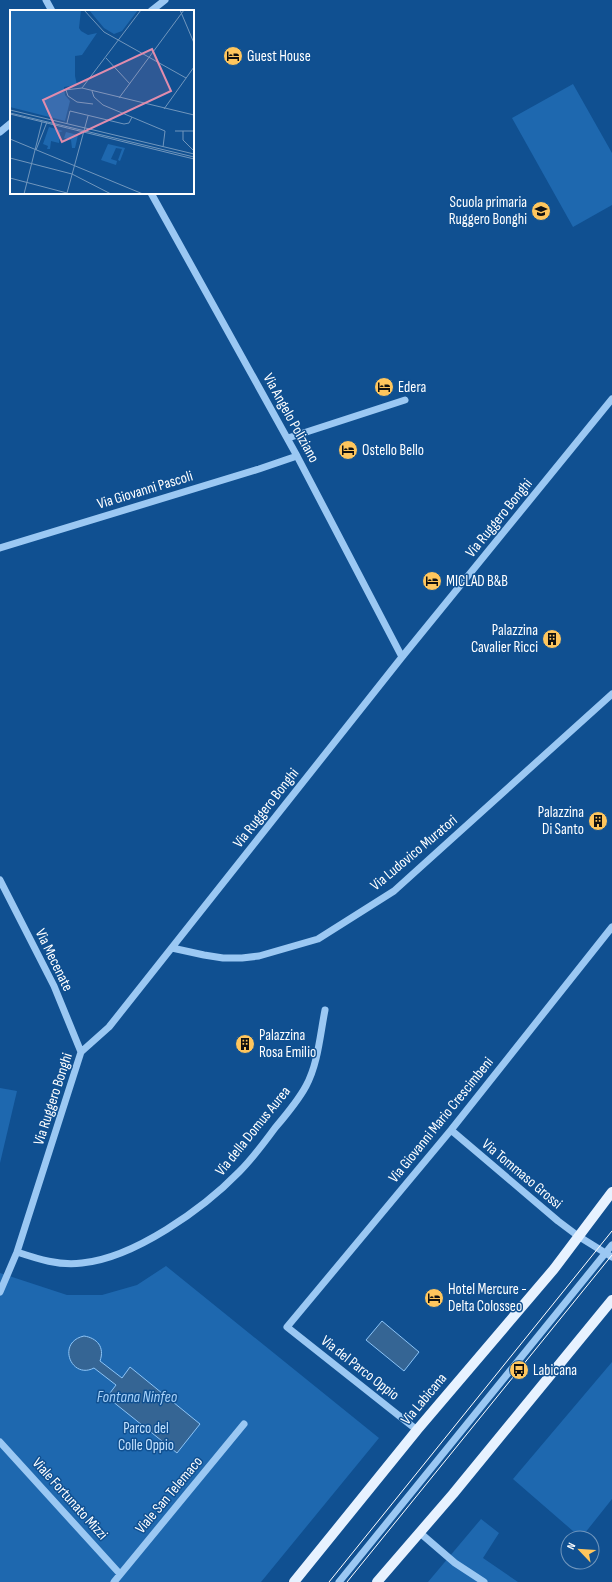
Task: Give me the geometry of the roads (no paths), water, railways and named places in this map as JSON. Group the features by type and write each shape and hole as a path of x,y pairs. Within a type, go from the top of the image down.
{"main road":[{"name":"Via Labicana","path":"294,1582 417,1430 554,1269 612,1192"},
{"path":"377,1582 453,1494 612,1300"}],"street":[{"path":"46,0 51,10"},
{"path":"152,10 165,0"},
{"path":"0,132 10,124"},
{"name":"Via Angelo Poliziano","path":"153,194 288,438 402,657"},
{"name":"Via Ruggero Bonghi","path":"0,1292 17,1252 81,1052 109,1027 402,657 612,399"},
{"path":"288,438 405,400"},
{"name":"Via Giovanni Pascoli","path":"0,548 297,456"},
{"name":"Via Ludovico Muratori","path":"172,948 223,958 242,958 259,956 318,939 394,891 612,694"},
{"name":"Via Mecenate","path":"0,880 54,986 81,1052"},
{"name":"Via Giovanni Mario Crescimbeni","path":"287,1327 451,1130 612,927"},
{"name":"Via della Domus Aurea","path":"17,1252 42,1260 61,1263 97,1261 144,1242 191,1213 221,1190 258,1150 291,1109 306,1086 314,1062 325,1010"},
{"name":"Via Tommaso Grossi","path":"451,1130 547,1212 578,1236"},
{"path":"578,1236 610,1255"},
{"path":"339,1582 610,1255 612,1245"},
{"name":"Via del Parco Oppio","path":"287,1327 417,1430"},
{"name":"Viale San Telemaco","path":"114,1582 244,1424"},
{"name":"Viale Fortunato Mizzi","path":"0,1442 120,1574"},
{"path":"420,1532 455,1563 484,1582"}],"water":[{"path":"382,1321 419,1352 404,1371 366,1340"},
{"name":"Fontana Ninfeo","path":"84,1336 93,1339 99,1344 101,1347 100,1361 122,1378 130,1367 200,1424 177,1453 107,1397 116,1385 94,1368 86,1370 79,1369 73,1365 69,1352 71,1345 75,1340"}],"tram line":[{"path":"329,1582 612,1231"},
{"path":"347,1582 612,1255"}],"place":[{"name":"Guest House","path":"233,56"},
{"name":"Scuola primaria Ruggero Bonghi","path":"541,211"},
{"name":"Edera","path":"384,387"},
{"name":"Ostello Bello","path":"348,450"},
{"name":"MICLAD B&B","path":"432,581"},
{"name":"Palazzina Cavalier Ricci","path":"552,639"},
{"name":"Palazzina Di Santo","path":"598,821"},
{"name":"Palazzina Rosa Emilio","path":"245,1044"},
{"name":"Hotel Mercure - Delta Colosseo","path":"434,1298"},
{"name":"Labicana","path":"519,1370"}],"park label":[{"name":"Parco del Colle Oppio","path":"146,1436"}]}
